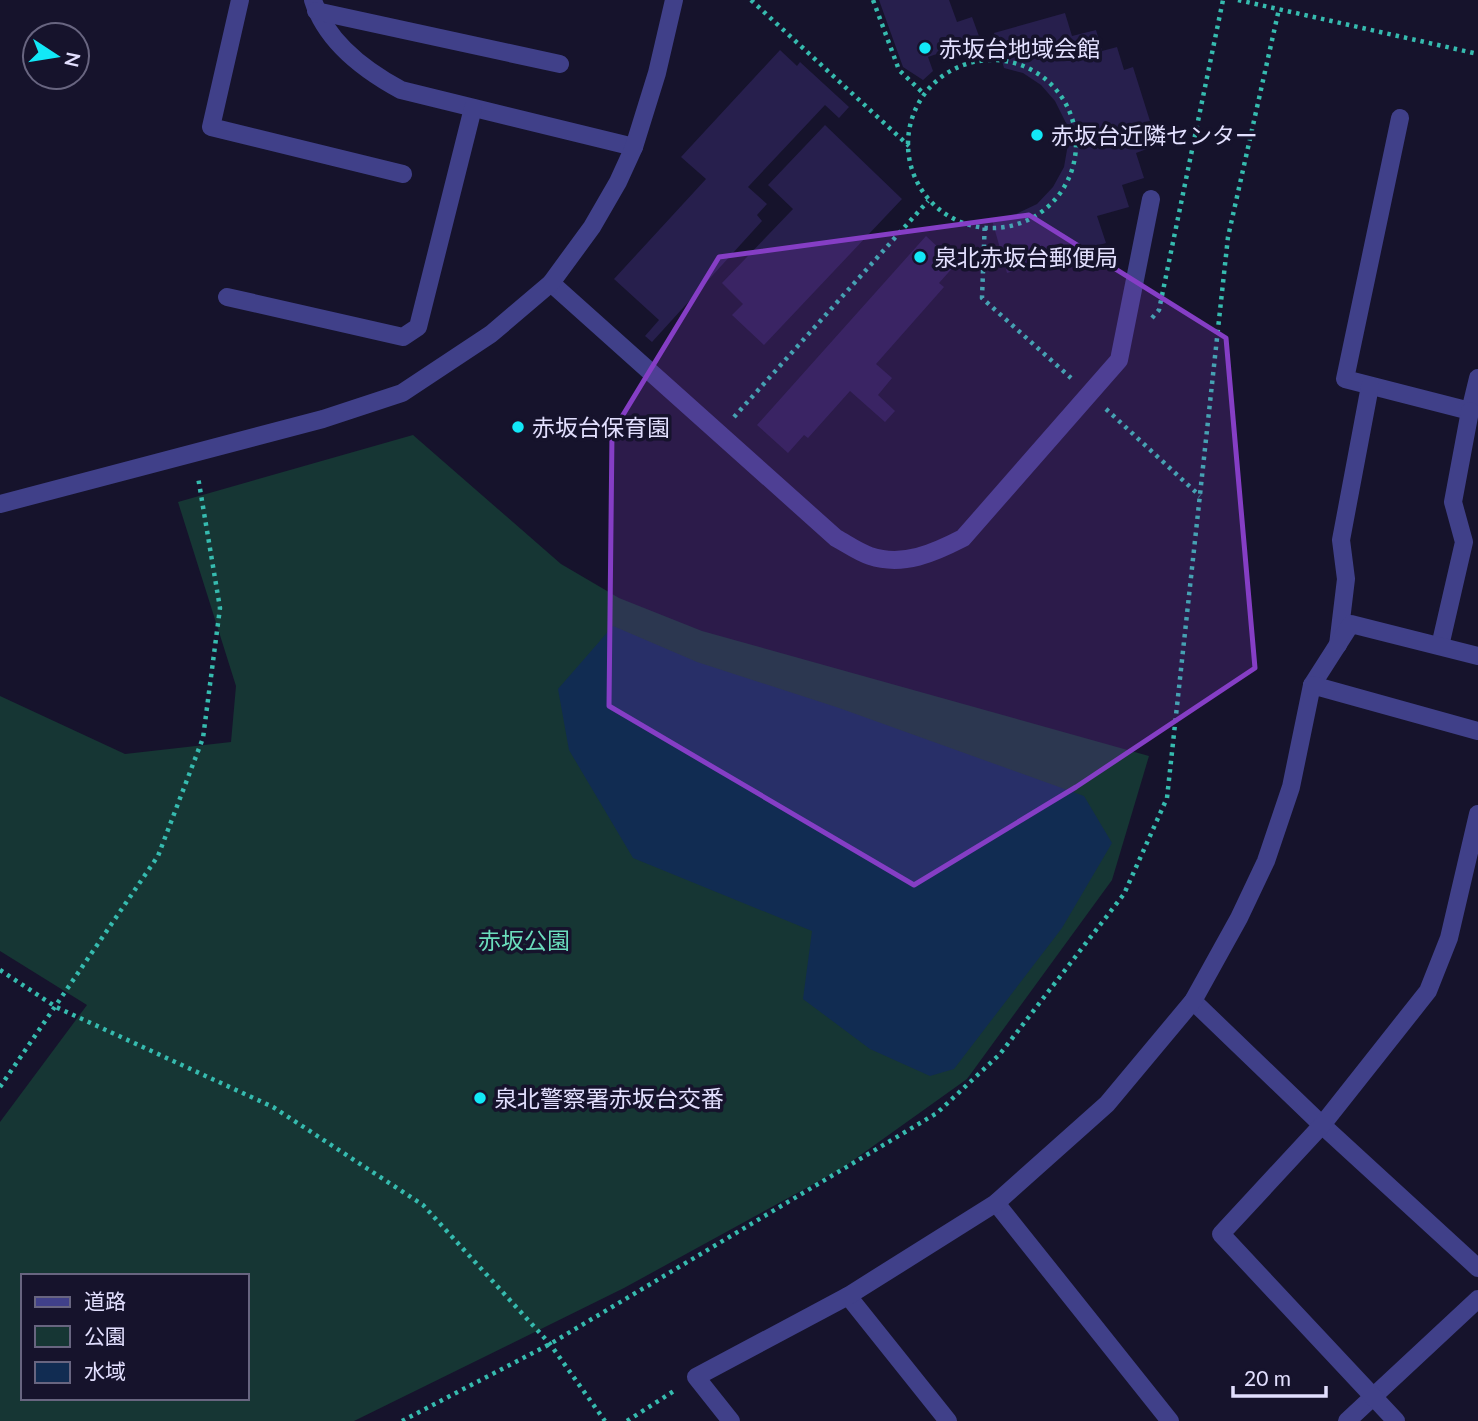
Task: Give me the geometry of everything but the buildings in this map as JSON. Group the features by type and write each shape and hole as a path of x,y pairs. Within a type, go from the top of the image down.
{"street":[{"path":"240,0 211,127 403,174"},
{"path":"0,504 323,419 402,393 491,334 551,283 592,227 618,182 634,147 657,73 674,0"},
{"path":"315,6 343,50 373,75 401,90 634,147"},
{"path":"315,6 560,64"},
{"path":"226,298 402,337 418,327 473,108"},
{"path":"1400,118 1345,379 1470,411"},
{"path":"551,283 836,538 868,556 900,560 931,554 963,538 1119,360 1151,199"},
{"path":"1440,646 1464,542 1453,502 1470,461 1470,411 1478,378"},
{"path":"1338,645 1346,579 1341,540 1370,386"},
{"path":"731,1421 696,1377 848,1296 996,1203 1107,1104 1193,1001 1239,918 1266,861 1291,787 1312,685 1351,624 1478,656"},
{"path":"1312,685 1478,731"},
{"path":"1396,1421 1220,1234 1322,1125 1428,990 1450,938 1475,843 1478,814"},
{"path":"1193,1001 1322,1125 1478,1268"},
{"path":"996,1203 1170,1421"},
{"path":"848,1296 948,1421"},
{"path":"1347,1421 1478,1299"}],"path":[{"path":"751,0 909,146"},
{"path":"873,0 899,70 923,93"},
{"path":"1151,320 1159,310 1223,0"},
{"path":"1239,0 1478,54"},
{"path":"402,1421 550,1344 937,1113 1000,1054 1124,894 1167,798 1228,237 1279,9"},
{"path":"981,60 1003,60 1025,66 1047,80 1064,99 1074,123 1076,149 1071,174 1058,197 1040,215 1016,226 984,228 966,224 928,201 915,178 909,146 914,113 923,93 939,77 958,66 981,60"},
{"path":"719,434 928,201"},
{"path":"985,219 982,298 1200,496"},
{"path":"0,1087 158,856 203,738 220,608 194,452"},
{"path":"0,970 56,1007 273,1107 423,1205 550,1344 606,1421"},
{"path":"627,1421 696,1377"}],"highlighted area":[{"path":"1029,215 1226,338 1255,668 1076,787 914,885 609,706 612,433 719,257"}],"green space":[{"name":"赤坂公園","path":"413,435 561,564 619,598 702,631 1149,756 1112,880 967,1079 841,1169 624,1288 354,1421 0,1421 0,1122 87,1005 0,951 0,696 125,754 231,742 236,686 178,502"}],"water":[{"path":"613,626 697,662 839,708 1084,796 1112,843 1062,928 954,1069 930,1076 870,1049 803,999 812,931 633,858 569,750 558,689"}],"place":[{"name":"赤坂台地域会館","path":"925,48"},
{"name":"赤坂台近隣センター","path":"1037,135"},
{"name":"泉北赤坂台郵便局","path":"920,257"},
{"name":"赤坂台保育園","path":"518,427"},
{"name":"泉北警察署赤坂台交番","path":"480,1098"}]}
